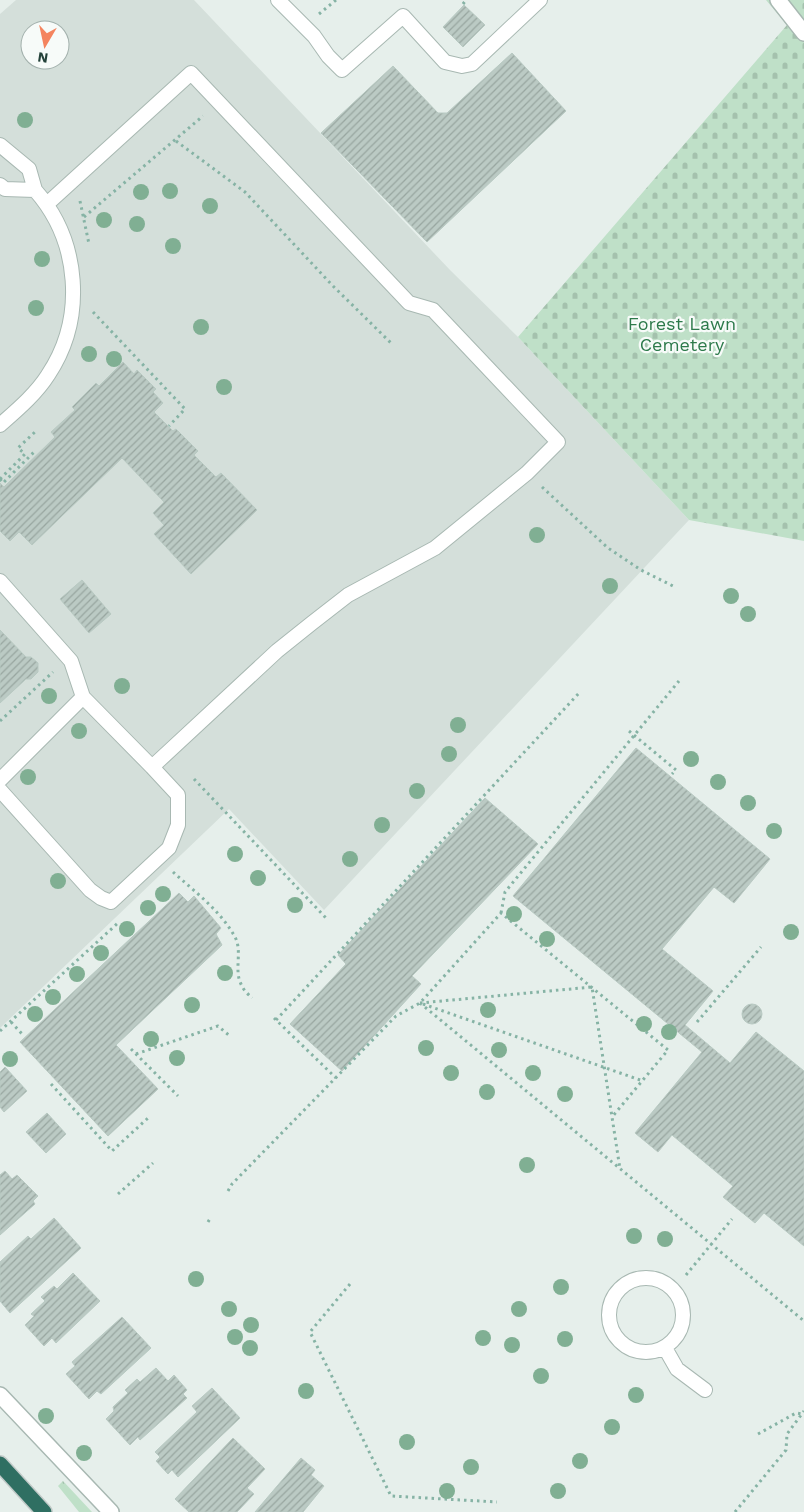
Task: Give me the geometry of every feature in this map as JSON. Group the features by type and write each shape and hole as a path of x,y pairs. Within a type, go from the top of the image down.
{"highway":[{"path":"0,1464 44,1512"}],"street":[{"path":"778,0 804,33"},
{"path":"0,1394 111,1512"}],"lane":[{"path":"278,0 314,36 328,56 342,70 403,16 444,62 462,66 472,64 540,0"},
{"path":"47,204 191,73 409,303 433,310 558,442 527,473 435,548 348,595 277,651 152,767"},
{"path":"0,145 29,169 35,190 47,204 68,247 74,280 72,313 63,348 48,376 17,410 0,425"},
{"path":"0,186 6,190 35,190"},
{"path":"0,581 71,661 83,697 178,795 178,825 169,848 111,902 90,890 0,790"},
{"path":"0,780 83,697"},
{"path":"646,1278 658,1280 669,1286 678,1295 684,1318 681,1330 665,1348 646,1353 627,1347 617,1339 611,1329 609,1317 615,1294 624,1285 634,1280 646,1278"},
{"path":"665,1348 678,1369 705,1390"}],"path":[{"path":"463,4 466,0"},
{"path":"84,217 191,128"},
{"path":"176,141 245,192 332,285 392,344"},
{"path":"92,312 185,409 170,426"},
{"path":"35,451 3,483 0,479 25,454 18,448 36,431"},
{"path":"538,482 608,548 641,570 673,586"},
{"path":"0,721 56,669"},
{"path":"228,1191 232,1184 396,1016 420,1003 501,914 505,892 678,681"},
{"path":"336,1078 275,1019 580,692"},
{"path":"629,731 676,770 672,774"},
{"path":"648,754 652,749"},
{"path":"168,754 326,918"},
{"path":"170,869 220,915 235,937 239,946 238,970 241,986 252,998"},
{"path":"501,914 668,1050 612,1118"},
{"path":"697,1022 761,947"},
{"path":"420,1003 592,987"},
{"path":"592,987 620,1169"},
{"path":"420,1003 643,1081"},
{"path":"420,1003 804,1321"},
{"path":"11,1022 23,1034"},
{"path":"136,1054 218,1026 231,1037"},
{"path":"131,1049 178,1096"},
{"path":"51,1084 112,1151 148,1118"},
{"path":"118,1194 153,1162"},
{"path":"208,1222 211,1217"},
{"path":"686,1275 732,1219"},
{"path":"350,1284 310,1332 392,1496 498,1502"},
{"path":"758,1434 796,1414 804,1414"},
{"path":"735,1512 786,1450 787,1434 804,1414"}],"shaded area":[{"path":"16,0 194,0 450,270 518,337 689,520 324,910 229,809 0,1028 0,14"}],"green space":[{"name":"Forest Lawn Cemetery","path":"766,0 804,0 804,541 689,520 518,337 787,25"},
{"path":"63,1481 92,1512 79,1512 58,1486"}],"building":[{"path":"464,5 485,25 463,47 443,27"},
{"path":"512,53 566,111 427,242 321,133 393,66 438,113 447,113"},
{"path":"123,362 134,374 137,370 156,389 153,392 163,403 154,412 173,431 176,429 198,451 194,455 216,477 221,473 257,510 191,574 154,534 164,525 153,513 164,502 122,458 32,545 19,532 10,541 0,531 0,483 4,487 55,437 51,432 75,410 72,407 96,383 99,386"},
{"path":"82,580 111,614 89,633 60,599"},
{"path":"0,630 26,657 31,657 38,663 38,672 31,679 26,679 0,703"},
{"path":"636,748 770,859 734,903 714,887 662,949 713,991 685,1025 730,1063 756,1032 804,1071 804,1246 764,1213 755,1223 723,1197 733,1186 672,1135 658,1152 635,1133 702,1052 513,896"},
{"path":"485,798 538,844 412,976 421,984 342,1071 290,1024 346,964 338,955"},
{"path":"179,893 188,902 194,896 221,928 216,934 222,945 116,1045 158,1089 108,1136 20,1042"},
{"path":"752,1004 759,1007 762,1014 759,1021 752,1024 745,1021 742,1014 745,1007"},
{"path":"5,1067 27,1091 4,1112 0,1107 0,1072"},
{"path":"47,1113 66,1134 46,1153 26,1132"},
{"path":"5,1171 12,1179 17,1175 38,1196 33,1201 35,1204 0,1235 0,1175"},
{"path":"54,1218 81,1248 10,1313 0,1301 0,1262 28,1236 31,1239"},
{"path":"73,1273 100,1301 56,1343 52,1338 44,1346 25,1325 34,1316 31,1314 45,1301 41,1297 54,1286 57,1289"},
{"path":"122,1317 151,1348 101,1394 97,1391 89,1399 66,1374 75,1366 72,1362"},
{"path":"156,1368 168,1381 174,1375 187,1390 183,1394 187,1398 140,1440 138,1437 130,1445 106,1419 114,1411 113,1407 128,1393 125,1390 137,1379 140,1382"},
{"path":"212,1388 240,1418 178,1477 172,1470 168,1474 156,1461 160,1457 155,1452 197,1412 192,1406"},
{"path":"233,1438 265,1469 247,1488 254,1494 237,1512 189,1512 175,1499"},
{"path":"301,1458 315,1470 311,1475 324,1486 303,1512 255,1512"}]}
